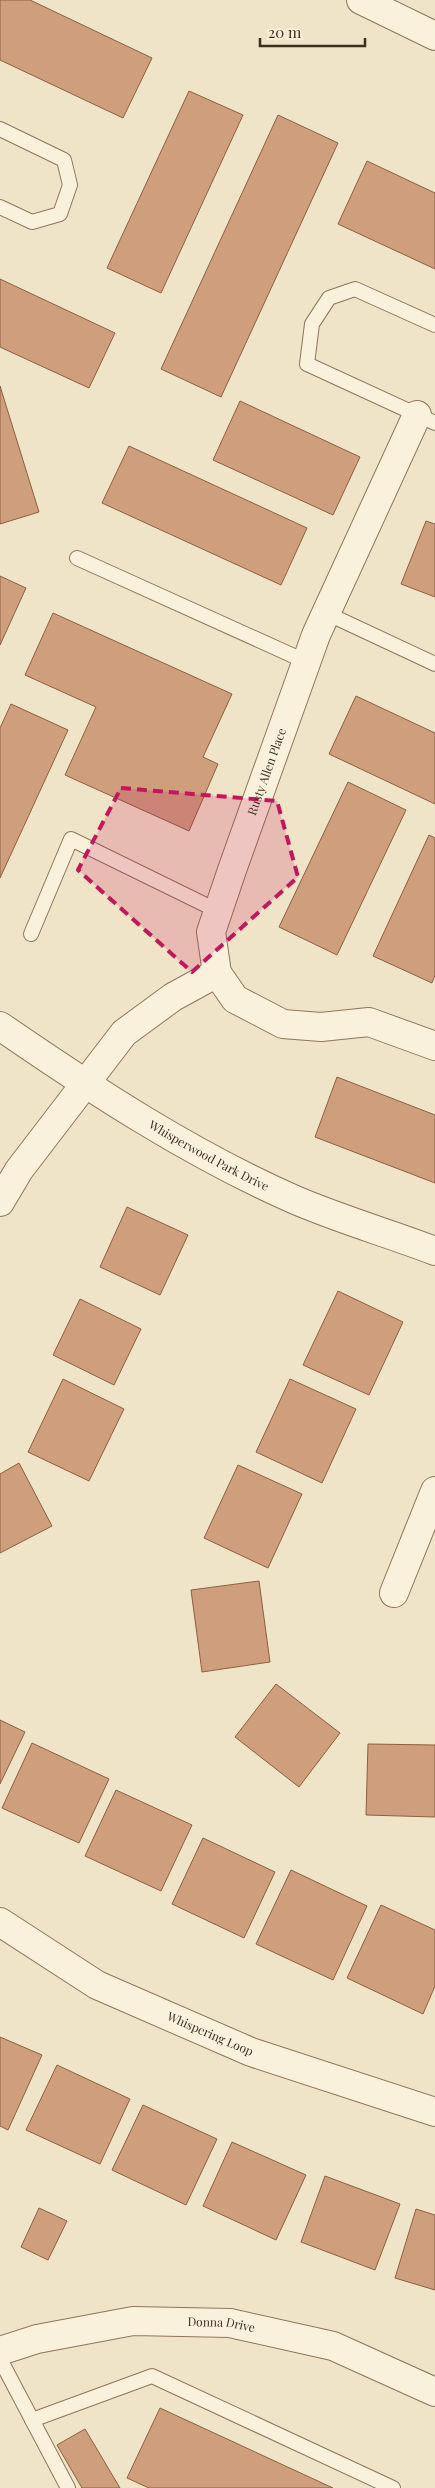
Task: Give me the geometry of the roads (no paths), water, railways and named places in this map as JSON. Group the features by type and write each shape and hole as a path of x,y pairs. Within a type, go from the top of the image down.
{"street":[{"path":"361,0 435,36"},
{"name":"Rusty Allen Place","path":"217,973 211,932 307,662 326,613 426,419"},
{"path":"0,1202 19,1170 124,1033 173,997 217,973 235,999 283,1024 321,1027 369,1022 435,1046"},
{"name":"Whisperwood Park Drive","path":"0,1026 85,1084 212,1160 294,1199 435,1251"},
{"path":"394,1593 435,1491"},
{"name":"Whispering Loop","path":"0,1922 97,1985 251,2052 435,2112"},
{"name":"Donna Drive","path":"0,2351 37,2339 133,2320 230,2323 333,2346 435,2392"}],"lane":[{"path":"0,129 64,160 70,185 60,214 32,222 0,207"},
{"path":"426,419 307,364 312,324 329,298 355,289 435,325"},
{"path":"77,558 307,662"},
{"path":"326,613 435,664"},
{"path":"31,934 71,838 218,911"},
{"path":"0,2359 68,2488"},
{"path":"32,2420 152,2376 393,2488"}]}
